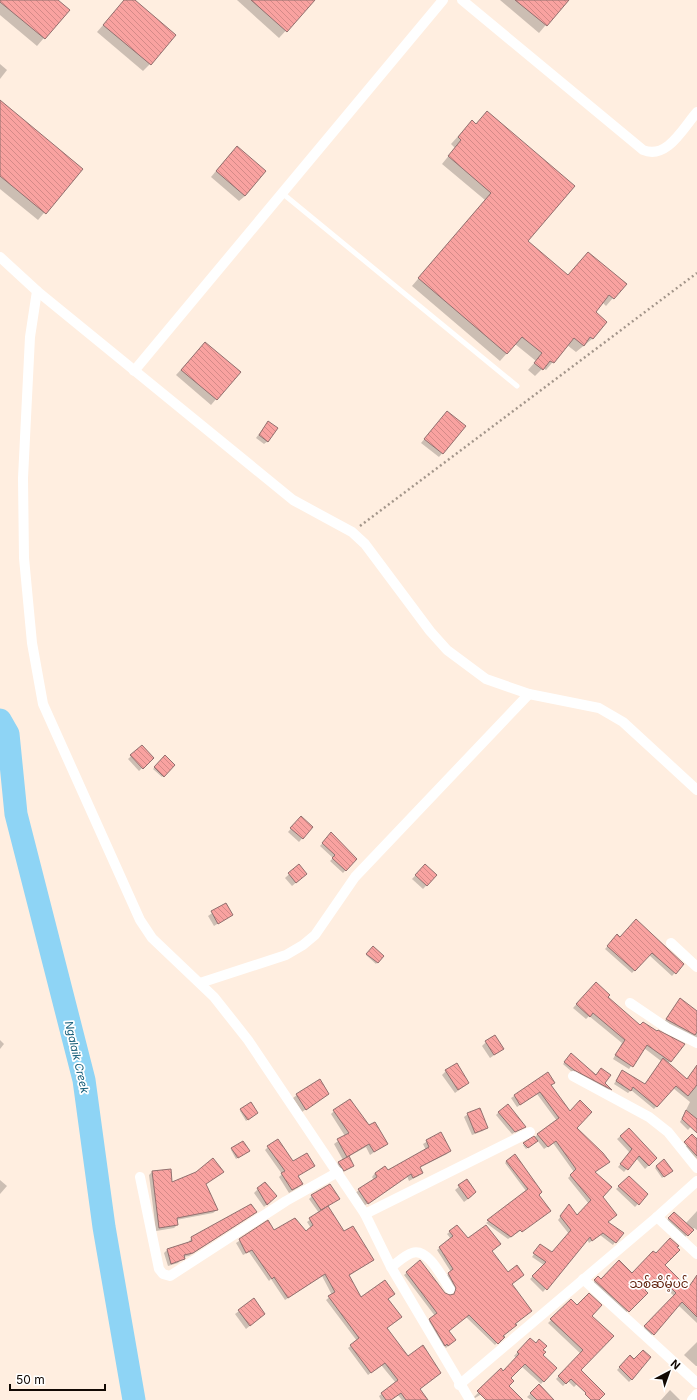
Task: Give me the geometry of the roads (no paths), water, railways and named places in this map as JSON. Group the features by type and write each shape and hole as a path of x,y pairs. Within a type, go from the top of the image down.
{"street":[{"path":"134,371 443,0"},
{"path":"462,0 643,150 651,154 663,150 697,112"},
{"path":"0,257 37,291 293,500 352,532 365,544 415,612 447,650 486,679 529,694 598,708 623,722 697,790"},
{"path":"37,291 30,337 23,478 24,558 32,643 43,704 140,920 152,938 200,983 230,1016 338,1172 365,1214 391,1267 459,1385 470,1400"},
{"path":"200,983 286,955 309,940 326,920 355,877 529,694"},
{"path":"671,943 697,967"},
{"path":"630,1003 667,1028 697,1043"},
{"path":"573,1076 649,1117 668,1132 697,1168"},
{"path":"365,1214 530,1132"},
{"path":"140,1176 159,1269 163,1274 170,1276 286,1201 338,1172"},
{"path":"459,1385 657,1217 697,1181"},
{"path":"657,1217 697,1254"},
{"path":"391,1267 412,1252 421,1253 429,1257 450,1289"},
{"path":"583,1279 697,1382"},
{"path":"692,1400 697,1394"}],"lane":[{"path":"282,193 517,386"}],"waterway":[{"name":"Ngalaik Creek","path":"0,720 8,734 16,814 84,1080 104,1227 134,1400"}],"district":[{"name":"သစ်ဆိမ့်ပင်","path":"659,1284"}]}
